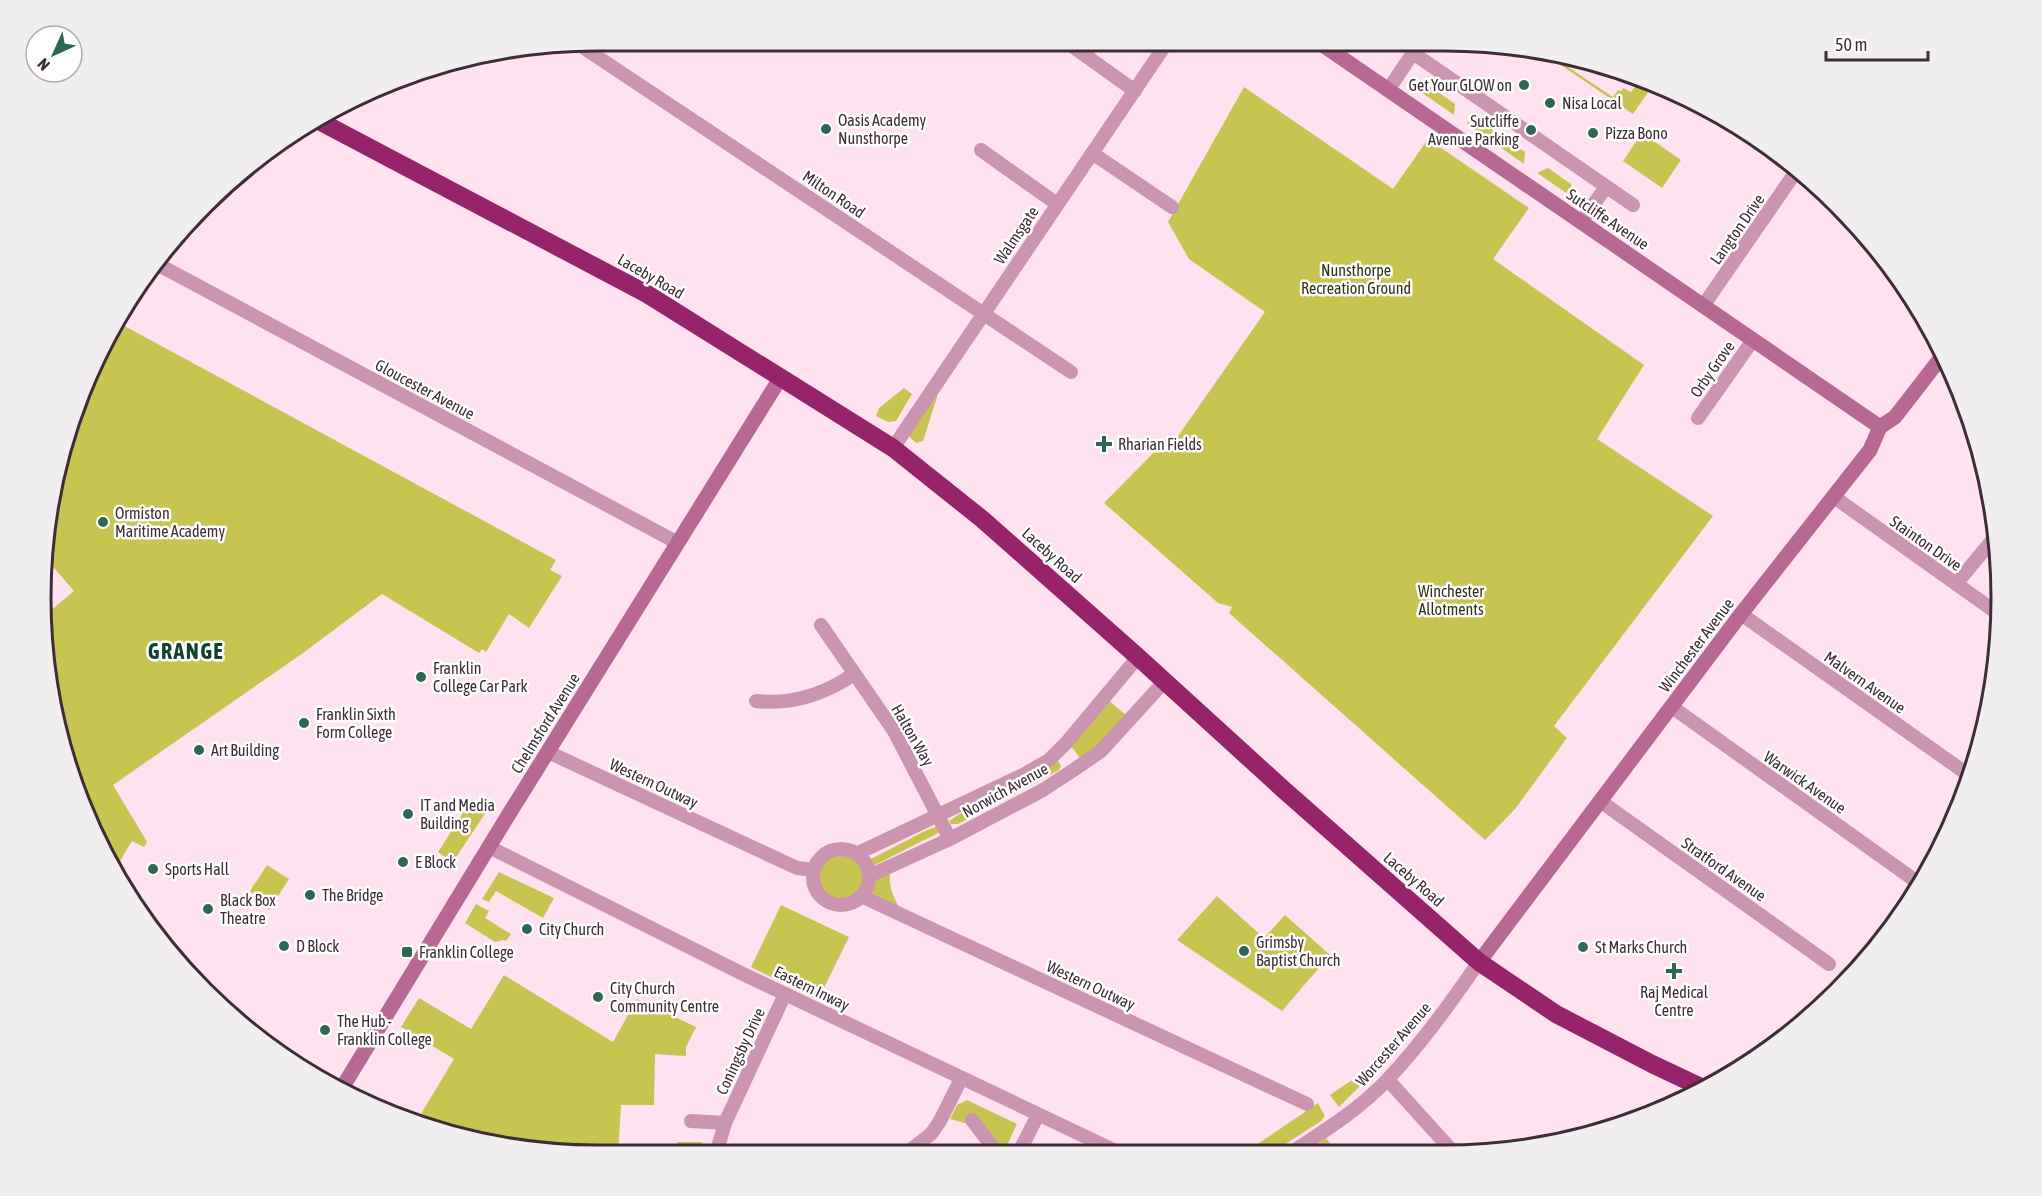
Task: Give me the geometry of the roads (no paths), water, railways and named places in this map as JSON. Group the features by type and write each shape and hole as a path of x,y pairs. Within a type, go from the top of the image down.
{"highway":[{"name":"Laceby Road","path":"324,124 647,294 893,448 982,519 1479,962 1556,1014 1695,1084"}],"street":[{"name":"Milton Road","path":"589,51 1071,372"},
{"path":"1079,51 1135,91"},
{"name":"Walmsgate","path":"893,448 1161,51"},
{"name":"Sutcliffe Avenue","path":"1330,51 1880,427"},
{"path":"1388,90 1410,51"},
{"path":"1418,51 1634,205"},
{"path":"981,150 1057,204"},
{"path":"1092,153 1172,207"},
{"name":"Langton Drive","path":"1703,306 1792,177"},
{"path":"1581,222 1606,186"},
{"name":"Gloucester Avenue","path":"163,267 678,543"},
{"name":"Orby Grove","path":"1698,418 1753,340"},
{"name":"Winchester Avenue","path":"1479,962 1741,614 1870,450 1880,427 1895,417 1937,361"},
{"name":"Chelmsford Avenue","path":"345,1083 781,377"},
{"name":"Stainton Drive","path":"1834,497 1991,608"},
{"path":"1956,584 1988,545"},
{"name":"Malvern Avenue","path":"1741,614 1963,771"},
{"name":"Halton Way","path":"821,625 894,731 938,816"},
{"name":"Norwich Avenue","path":"856,854 1023,775 1049,760 1138,657"},
{"path":"756,701 781,702 808,697 834,688 854,674"},
{"name":"Norwich Avenue","path":"868,876 950,838 1043,790 1075,770 1101,751 1164,682"},
{"name":"Warwick Avenue","path":"1672,707 1913,879"},
{"name":"Norwich Avenue","path":"1059,751 1075,770"},
{"name":"Western Outway","path":"548,752 797,868 814,870"},
{"name":"Stratford Avenue","path":"1600,801 1829,964"},
{"name":"Norwich Avenue","path":"938,816 950,838"},
{"name":"Eastern Inway","path":"489,847 785,994 1103,1145"},
{"path":"833,850 849,850 863,860 868,876 867,887 861,896 852,902 844,904 827,901 815,888 814,870 818,861 825,854 833,850"},
{"name":"Western Outway","path":"861,896 1307,1104"},
{"name":"Worcester Avenue","path":"1302,1145 1337,1122 1388,1080 1447,1008 1479,962"},
{"name":"Coningsby Drive","path":"719,1145 725,1123 785,994"},
{"path":"917,1145 931,1134 961,1079"},
{"path":"1388,1080 1447,1145"},
{"path":"1023,1145 1038,1115"},
{"path":"972,1120 991,1145"},
{"path":"691,1121 725,1123"}],"place":[{"name":"Get Your GLOW on","path":"1524,85"},
{"name":"Nisa Local","path":"1550,103"},
{"name":"Oasis Academy Nunsthorpe","path":"826,129"},
{"name":"Sutcliffe Avenue Parking","path":"1531,130"},
{"name":"Pizza Bono","path":"1593,133"},
{"name":"Rharian Fields","path":"1104,444"},
{"name":"Ormiston Maritime Academy","path":"103,522"},
{"name":"Franklin College Car Park","path":"421,677"},
{"name":"Franklin Sixth Form College","path":"304,723"},
{"name":"Art Building","path":"199,750"},
{"name":"IT and Media Building","path":"408,814"},
{"name":"E Block","path":"403,862"},
{"name":"Sports Hall","path":"153,869"},
{"name":"The Bridge","path":"310,895"},
{"name":"Black Box Theatre","path":"208,909"},
{"name":"City Church","path":"527,929"},
{"name":"D Block","path":"284,946"},
{"name":"St Marks Church","path":"1583,947"},
{"name":"Grimsby Baptist Church","path":"1244,951"},
{"name":"Franklin College","path":"407,952"},
{"name":"Raj Medical Centre","path":"1674,971"},
{"name":"City Church Community Centre","path":"598,997"},
{"name":"The Hub - Franklin College","path":"325,1030"}],"district":[{"name":"GRANGE","path":"186,651"}],"park label":[{"name":"Nunsthorpe Recreation Ground","path":"1356,279"},
{"name":"Winchester Allotments","path":"1451,600"}]}
